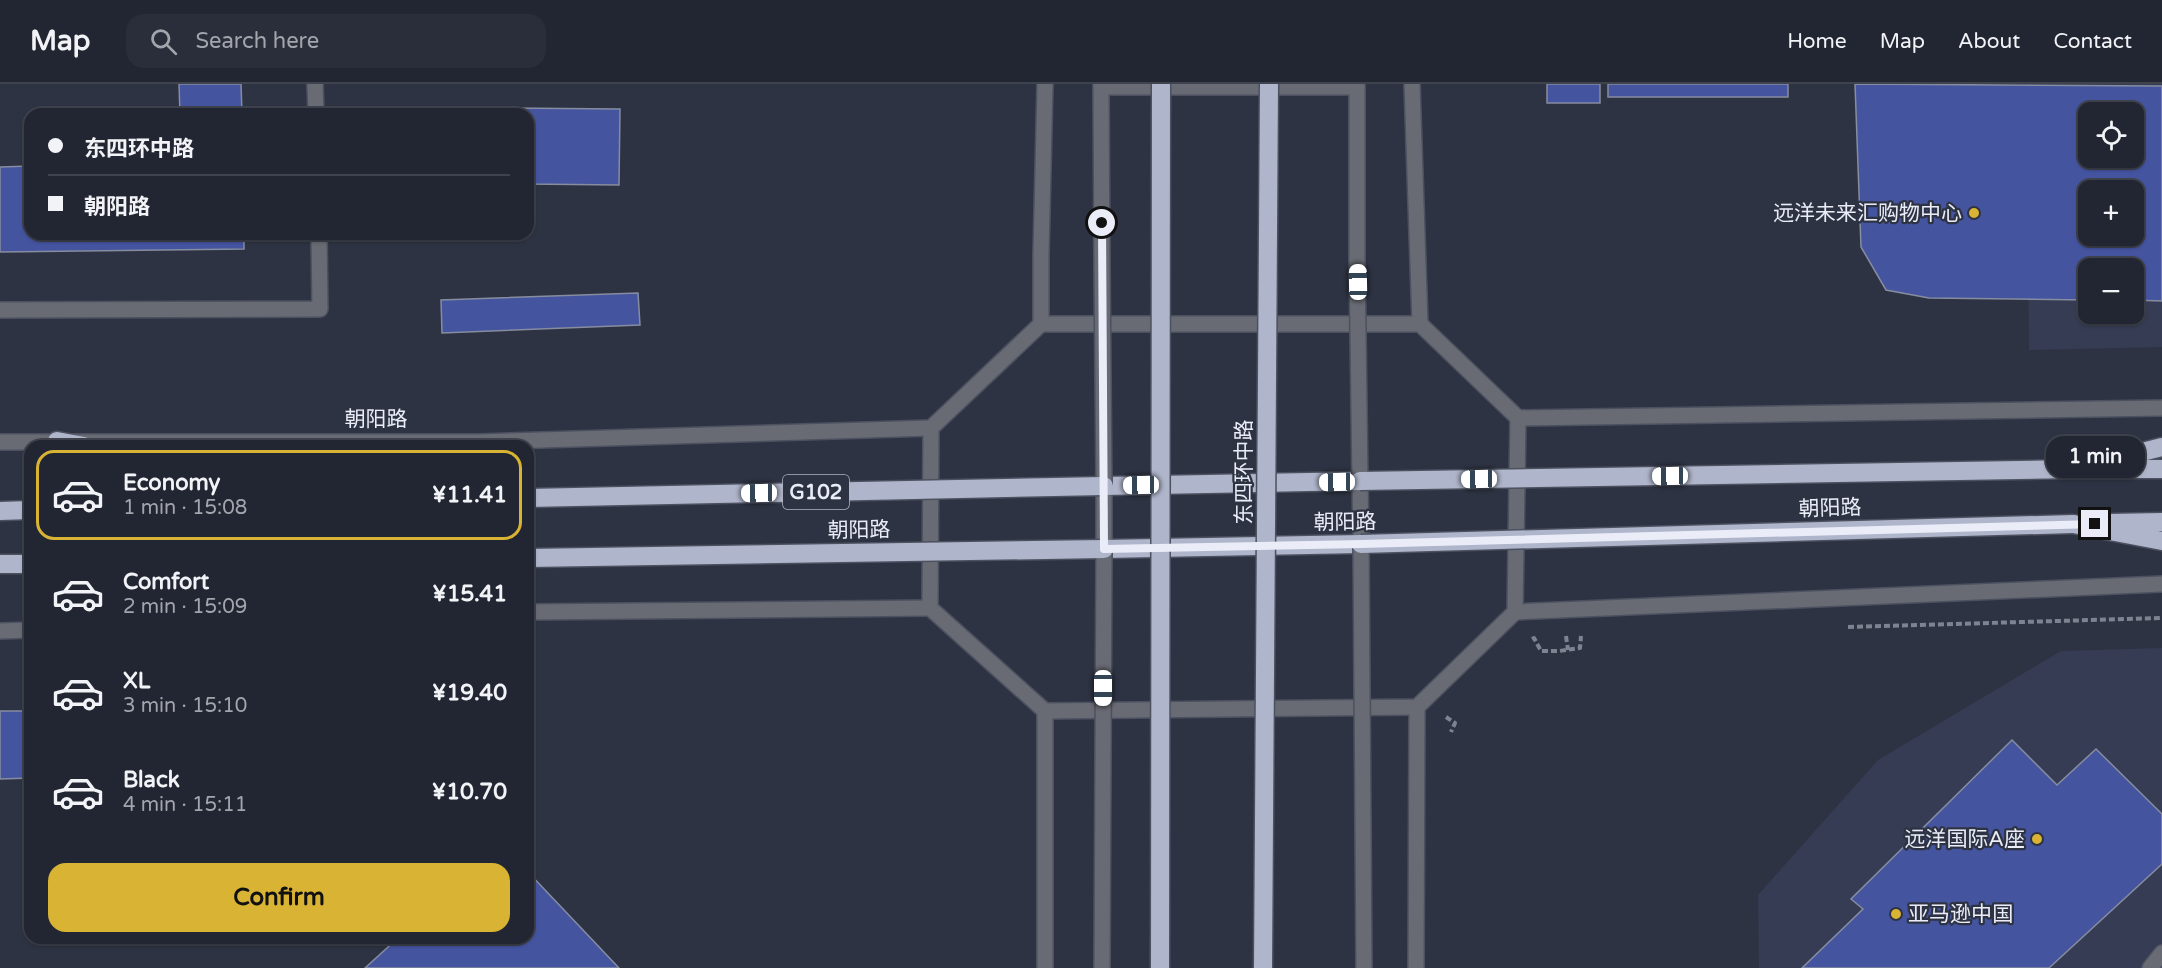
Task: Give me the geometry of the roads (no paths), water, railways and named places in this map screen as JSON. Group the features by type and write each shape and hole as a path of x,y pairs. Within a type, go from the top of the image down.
{"highway":[{"path":"1160,968 1161,84"},
{"name":"东四环中路","path":"1263,968 1269,84"},
{"path":"2075,469 2162,447"},
{"name":"朝阳路","path":"534,498 2162,469"},
{"path":"0,511 24,510"},
{"name":"朝阳路","path":"534,558 1361,544 2162,522"},
{"path":"2073,524 2162,541"},
{"path":"0,564 24,564"}],"street":[{"path":"315,84 316,108"},
{"path":"1041,324 1045,84"},
{"path":"1412,84 1420,324"},
{"path":"1102,968 1104,486 1102,86 1358,86 1364,968"},
{"path":"0,310 320,309 319,240"},
{"path":"930,608 931,428 1041,324 1420,324 1518,418 2162,408"},
{"path":"1515,612 1518,418"},
{"name":"朝阳路","path":"514,440 931,428"},
{"name":"朝阳路","path":"0,442 24,442"},
{"path":"534,612 930,608 1045,711 1417,707 1515,612 2162,584"},
{"path":"0,631 24,630"},
{"path":"1416,968 1417,707"},
{"path":"1045,711 1045,968"},
{"path":"2150,968 2162,953"}],"place":[{"name":"远洋未来汇购物中心","path":"1974,213"},
{"name":"远洋国际A座","path":"2037,839"},
{"name":"亚马逊中国","path":"1896,914"}]}
